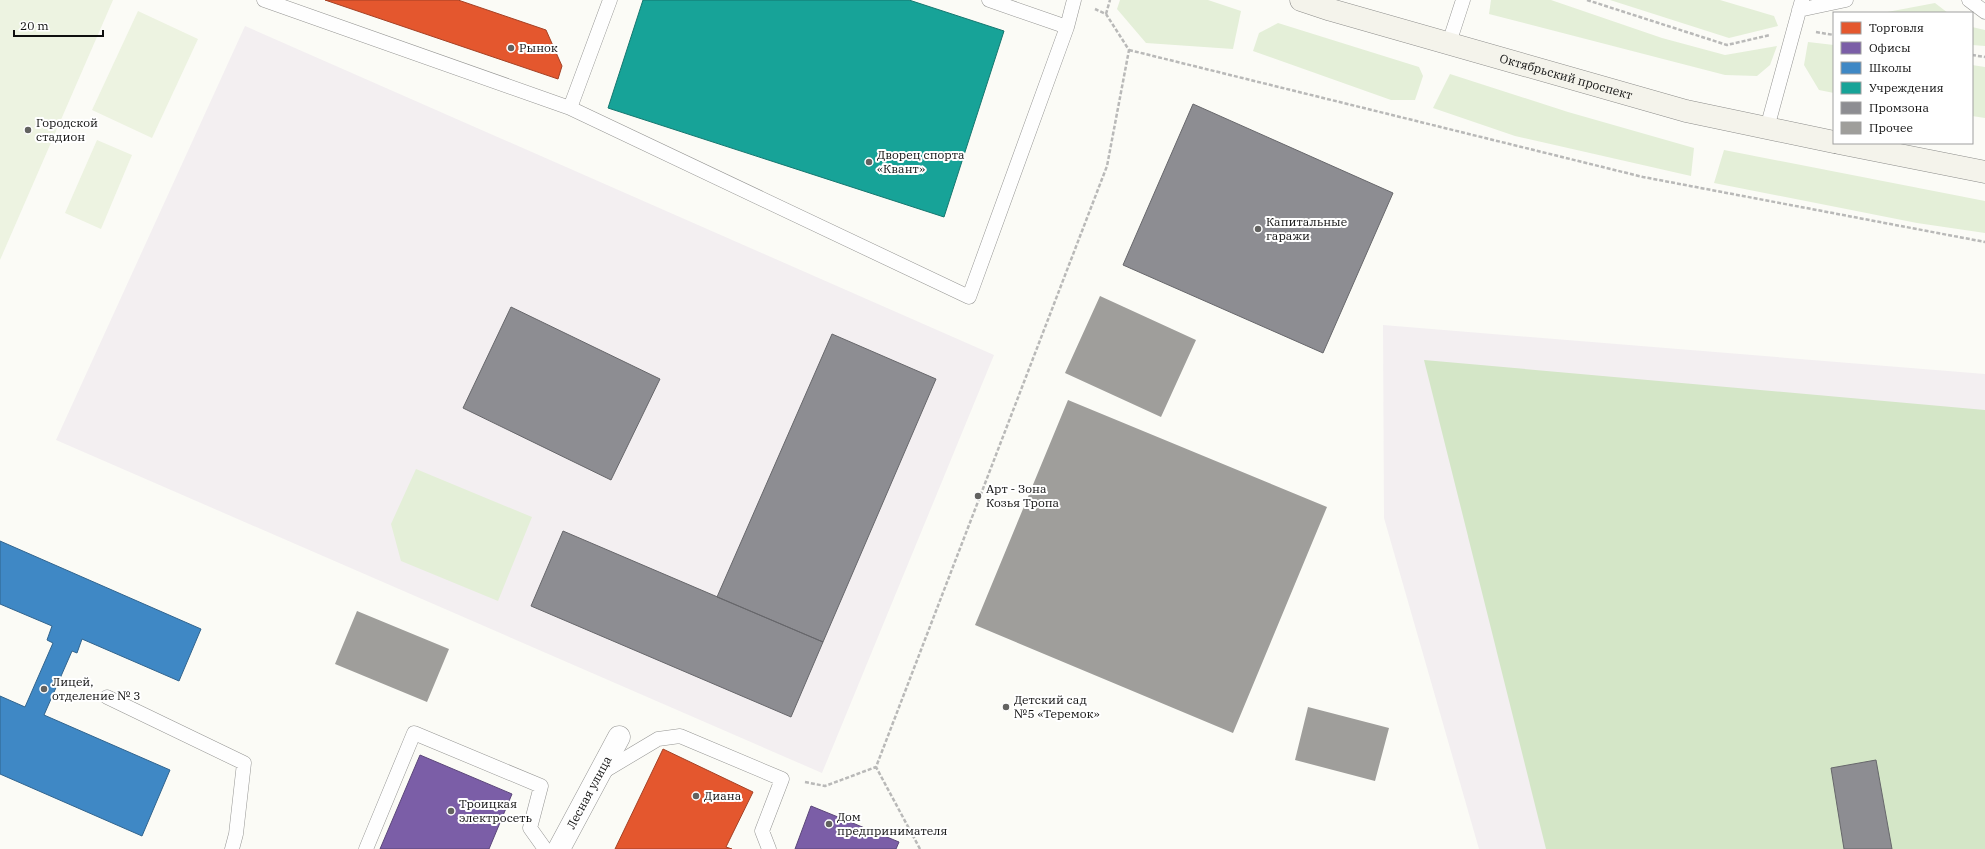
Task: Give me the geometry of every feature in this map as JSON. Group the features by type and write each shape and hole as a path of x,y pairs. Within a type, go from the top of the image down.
{"main road":[{"name":"Октябрьский проспект","path":"1300,0 1686,111 1833,142"},
{"path":"1844,144 1985,172"}],"street":[{"name":"Лесная улица","path":"559,849 618,736"}],"lane":[{"path":"264,0 570,108 969,297 1067,27 1074,1"},
{"path":"570,108 610,0"},
{"path":"989,0 1067,27"},
{"path":"1449,43 1463,0"},
{"path":"1767,128 1801,5 1846,0"},
{"path":"1969,0 1985,12"},
{"path":"107,697 244,763 236,834 232,849"},
{"path":"366,849 414,733 541,786 530,828 545,849"},
{"path":"599,774 658,739 680,736 782,779 762,831 769,849"}],"path":[{"path":"1106,14 1110,0"},
{"path":"1587,0 1726,45 1794,29 1833,35"},
{"path":"782,779 825,786 876,767 1107,166 1129,50 1106,14 1074,1"},
{"path":"1129,50 1643,178 1985,242"},
{"path":"1973,56 1985,57"},
{"path":"876,767 920,849"}],"shaded area":[{"path":"245,26 994,355 822,773 56,440"},
{"path":"1383,325 1985,374 1985,849 1479,849 1384,518"}],"green space":[{"name":"Городской стадион","path":"0,0 113,0 0,260"},
{"path":"1120,0 1208,0 1241,11 1233,49 1146,43 1117,9"},
{"path":"1491,0 1551,0 1662,38 1725,55 1777,46 1770,65 1757,76 1725,75 1489,14"},
{"path":"1610,0 1720,0 1774,16 1778,26 1729,38"},
{"path":"1935,3 1947,12 1887,12"},
{"path":"138,11 198,39 152,138 92,110"},
{"path":"1278,23 1419,67 1423,76 1415,100 1391,100 1253,51 1259,33"},
{"path":"1973,27 1985,30 1985,46 1973,45"},
{"path":"1808,42 1833,45 1833,93 1819,90 1804,65"},
{"path":"1973,65 1985,67 1985,118 1973,116"},
{"path":"1450,74 1568,112 1694,148 1691,176 1515,136 1433,108"},
{"path":"97,140 132,155 101,229 65,213"},
{"path":"1724,150 1985,201 1985,233 1917,223 1714,183"},
{"path":"1424,360 1985,410 1985,849 1546,849"},
{"path":"416,469 532,517 498,601 401,561 391,524"}],"building: Торговля":[{"name":"Рынок","path":"325,0 458,0 546,30 562,66 558,79"},
{"name":"Диана","path":"663,749 753,792 726,847 732,849 615,849"}],"building: Офисы":[{"name":"Троицкая электросеть","path":"420,755 512,794 489,849 380,849"},
{"name":"Дом предпринимателя","path":"811,806 899,842 896,849 795,849"}],"building: Школы":[{"name":"Лицей, отделение № 3","path":"0,541 201,629 179,681 82,639 77,653 72,651 44,715 170,770 142,836 0,774 0,696 25,707 53,643 47,640 52,626 0,604"}],"building: Учреждения":[{"name":"Дворец спорта «Квант»","path":"643,0 909,0 1004,31 944,217 608,108"}],"building: Промзона":[{"name":"Капитальные гаражи","path":"1193,104 1393,193 1323,353 1123,265"},
{"path":"511,307 660,379 611,480 463,408"},
{"path":"832,334 936,379 823,642 717,597"},
{"path":"563,531 823,642 791,717 531,606"},
{"path":"1876,760 1892,849 1844,849 1831,768"}],"building: Прочее":[{"path":"1100,296 1196,340 1161,417 1065,373"},
{"path":"1068,400 1327,507 1233,733 975,625"},
{"path":"357,611 449,649 427,702 335,664"},
{"path":"1308,707 1389,728 1375,781 1295,760"}],"place":[{"name":"Рынок","path":"511,48"},
{"name":"Городской стадион","path":"28,130"},
{"name":"Дворец спорта «Квант»","path":"869,162"},
{"name":"Капитальные гаражи","path":"1258,229"},
{"name":"Арт - Зона Козья Тропа","path":"978,496"},
{"name":"Лицей, отделение № 3","path":"44,689"},
{"name":"Детский сад №5 «Теремок»","path":"1006,707"},
{"name":"Диана","path":"696,796"},
{"name":"Троицкая электросеть","path":"451,811"},
{"name":"Дом предпринимателя","path":"829,824"}]}
